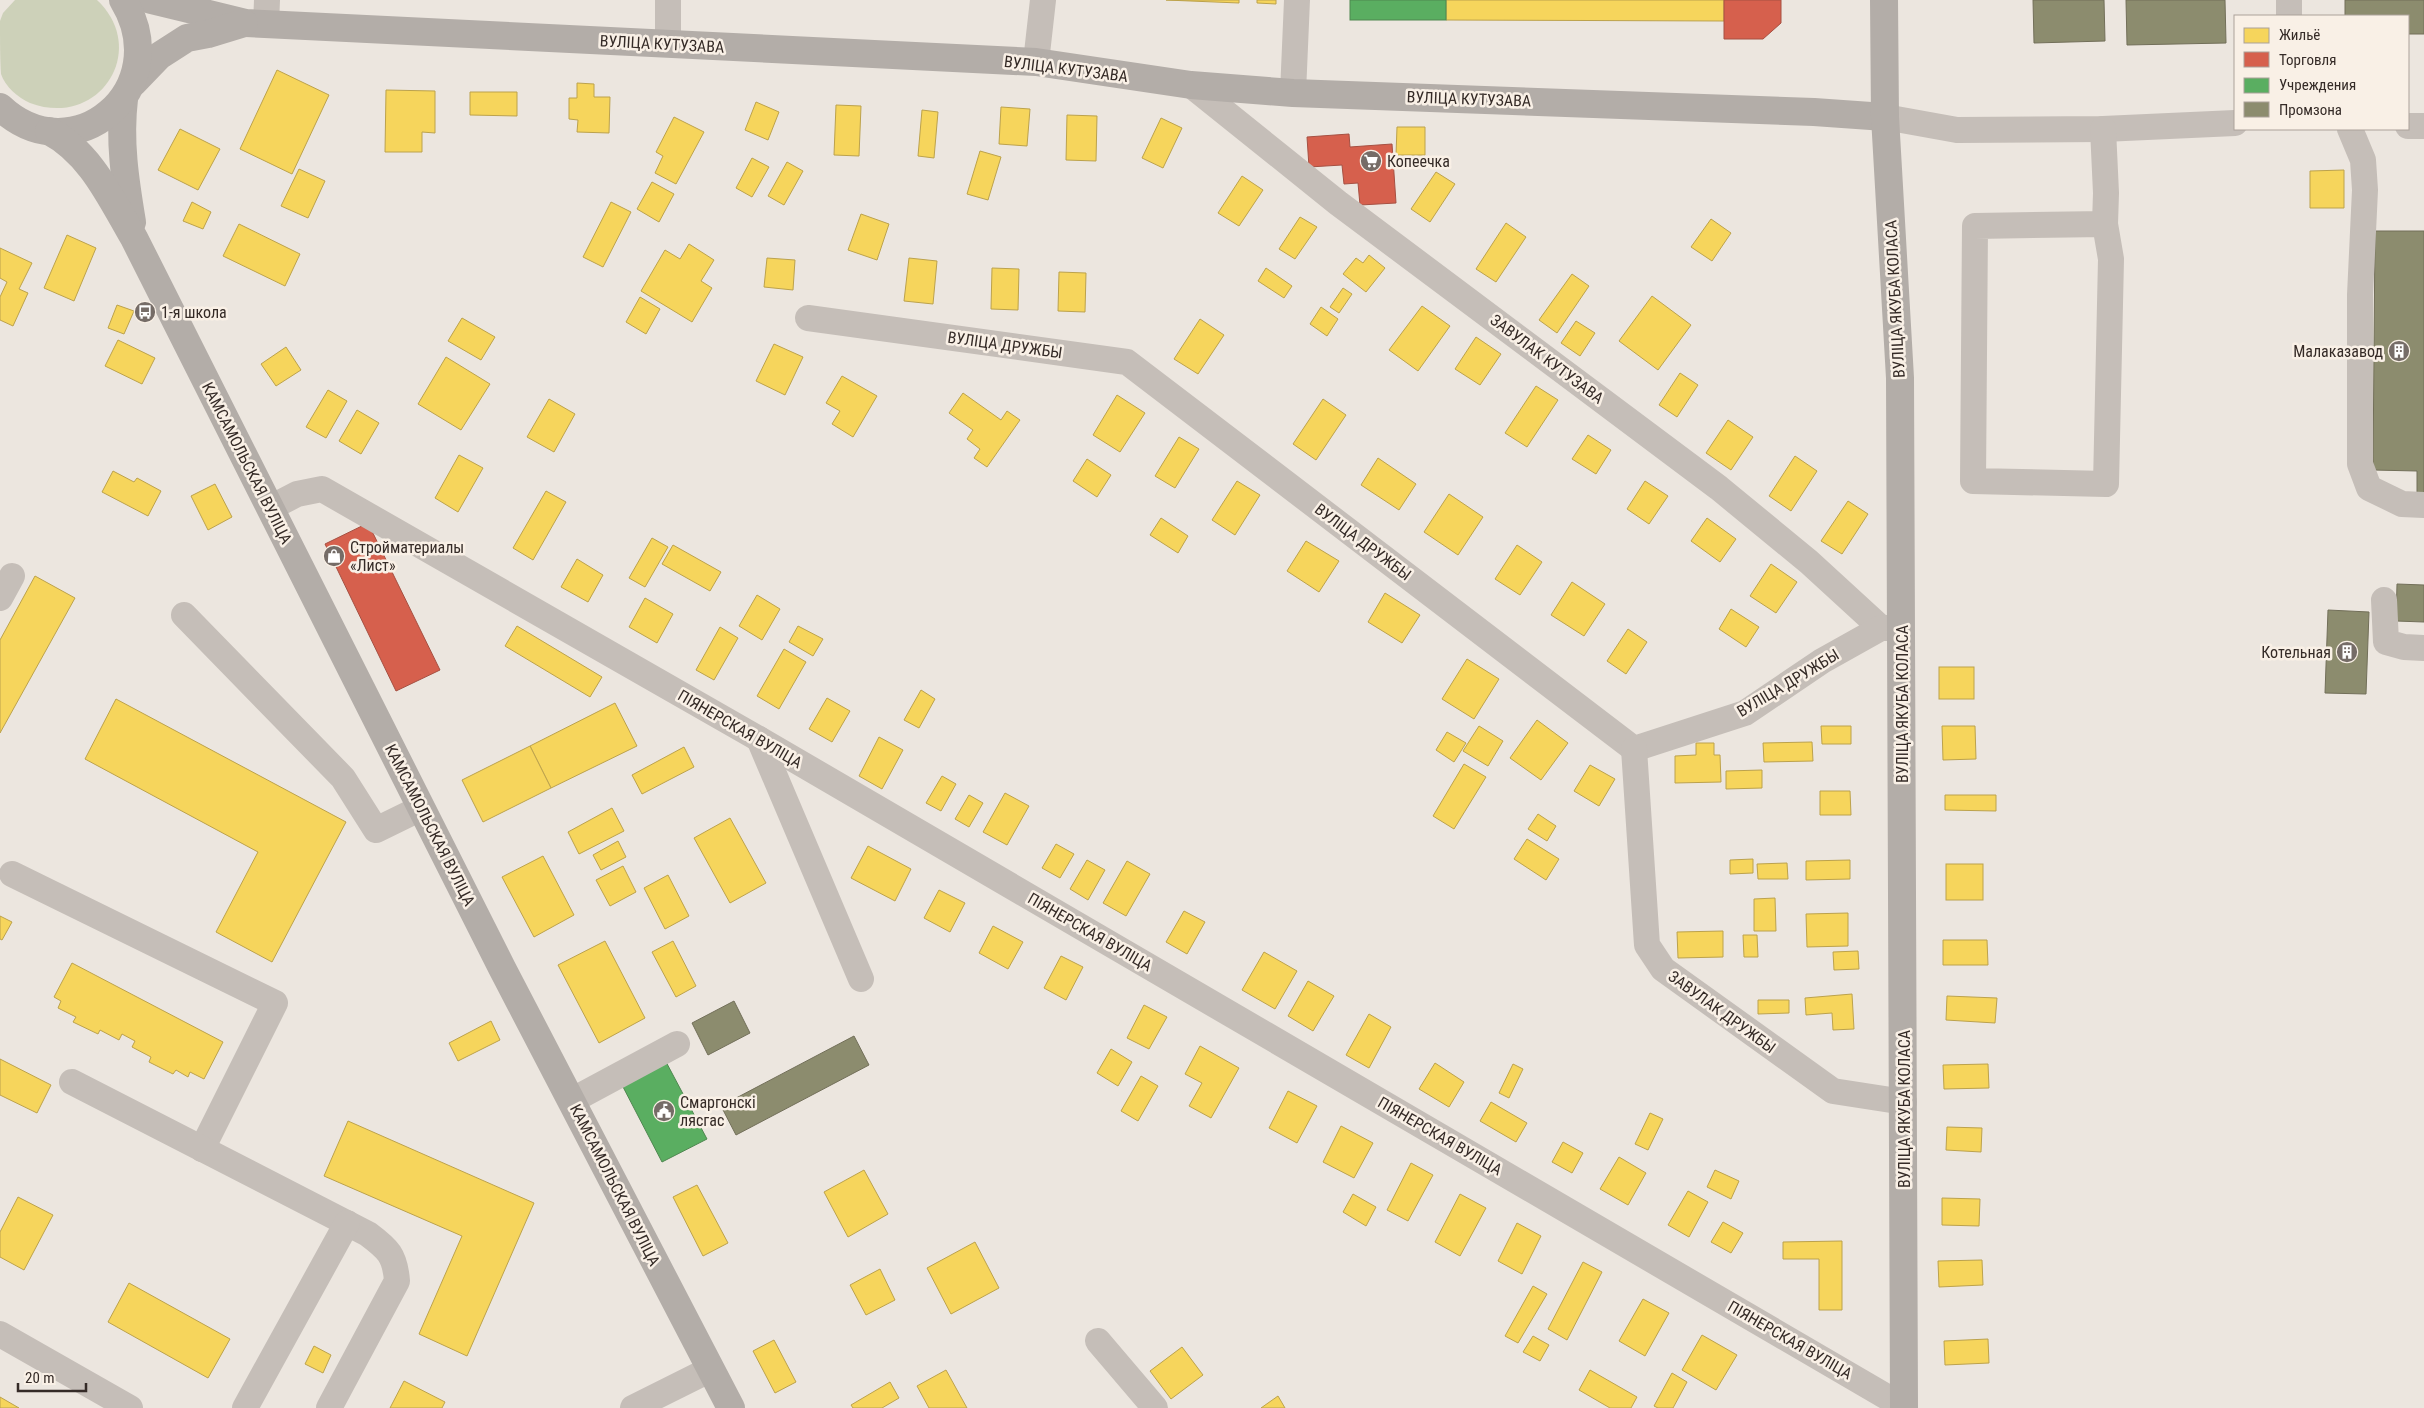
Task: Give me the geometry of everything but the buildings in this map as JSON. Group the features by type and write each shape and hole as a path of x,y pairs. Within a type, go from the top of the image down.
{"main road":[{"name":"КАМСАМОЛЬСКАЯ ВУЛІЦА","path":"123,0 133,16 139,40 138,66 129,91 121,130 124,173 134,238"},
{"name":"ВУЛІЦА КУТУЗАВА","path":"151,0 259,16 668,44 1036,62 1191,86 1293,93 1814,112 1885,117"},
{"name":"ВУЛІЦА ЯКУБА КОЛАСА","path":"1884,0 1885,117 1900,378 1891,628 1904,1102 1904,1407"},
{"name":"ВУЛІЦА КУТУЗАВА","path":"0,134 42,130 71,131 89,125 112,110 159,56 187,38 208,34 259,16"},
{"name":"КАМСАМОЛЬСКАЯ ВУЛІЦА","path":"0,108 10,117 42,130 73,146 98,175 134,238 421,808 731,1408"}],"street":[{"path":"668,0 668,44"},
{"path":"1036,62 1043,0"},
{"path":"1293,93 1297,0"},
{"path":"2289,0 2289,15"},
{"name":"ЗАВУЛАК КУТУЗАВА","path":"1191,86 1338,203 1719,488 1891,628"},
{"path":"1885,117 1957,130 2103,130 2234,123"},
{"path":"2409,126 2424,126"},
{"path":"2103,130 2106,193 2105,224 2111,259 2106,484 1973,481 1974,226 2105,224"},
{"path":"2350,130 2362,160 2365,190 2360,295 2360,464 2369,488 2402,504 2424,505"},
{"name":"ВУЛІЦА ДРУЖБЫ","path":"808,318 1127,362 1634,749 1745,713 1822,661 1891,628"},
{"name":"ПІЯНЕРСКАЯ ВУЛІЦА","path":"270,508 297,494 322,489 759,740 1904,1407"},
{"path":"2384,600 2386,642 2404,647 2424,648"},
{"path":"184,615 343,778 376,830 421,808"},
{"path":"759,740 861,979"},
{"name":"ЗАВУЛАК ДРУЖБЫ","path":"1634,749 1647,945 1664,969 1833,1091 1904,1102"},
{"path":"12,874 275,1003 202,1149"},
{"path":"571,1101 677,1044"},
{"path":"72,1082 368,1234 389,1250 396,1267 397,1281 329,1408"},
{"path":"245,1408 347,1223"},
{"path":"0,1334 130,1408"},
{"path":"1098,1341 1155,1408"},
{"path":"633,1408 711,1369"}],"green space":[{"path":"15,0 97,0 112,20 119,41 117,61 109,80 95,95 77,105 55,108 25,101 9,87 1,74 0,21 3,13"}],"place":[{"name":"Копеечка","path":"1371,161"},
{"name":"1-я школа","path":"145,312"},
{"name":"Малаказавод","path":"2399,351"},
{"name":"Стройматериалы «Лист»","path":"334,556"},
{"name":"Котельная","path":"2347,652"},
{"name":"Смаргонскі лясгас","path":"664,1111"}]}
